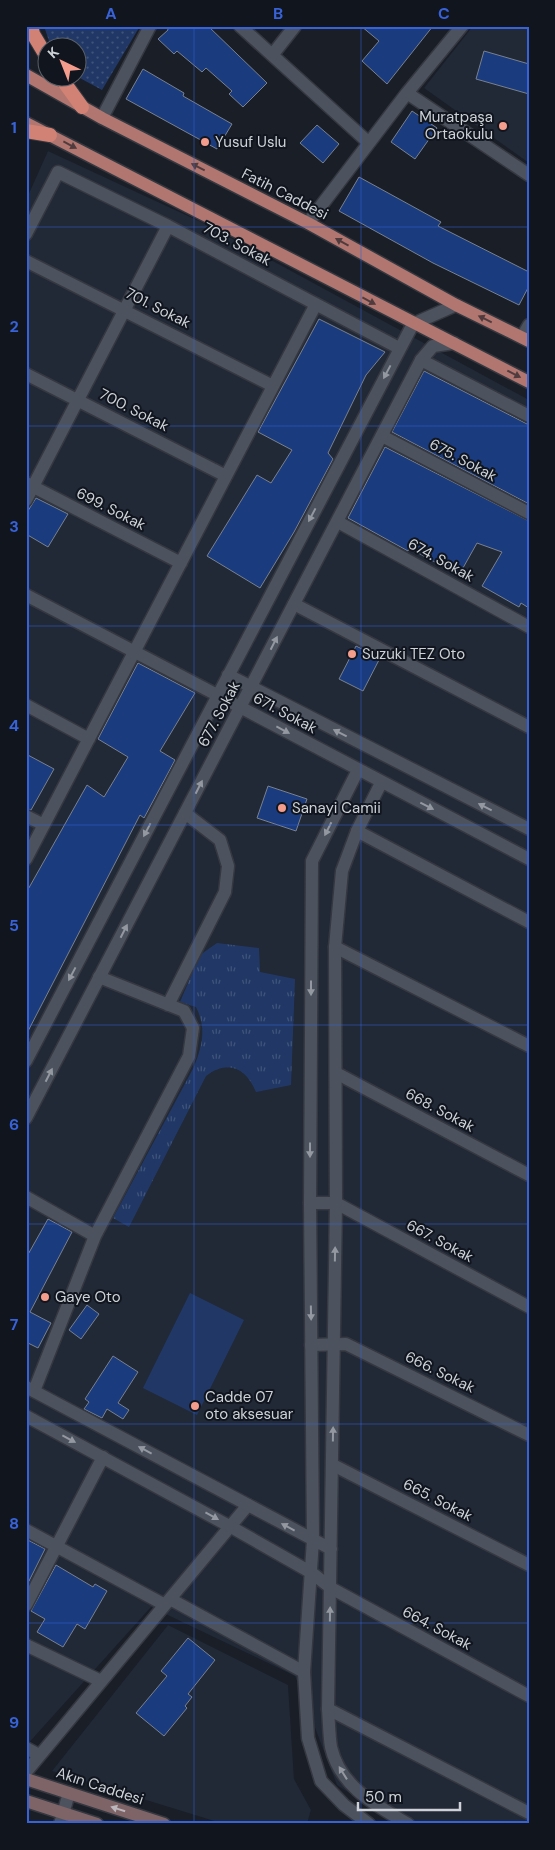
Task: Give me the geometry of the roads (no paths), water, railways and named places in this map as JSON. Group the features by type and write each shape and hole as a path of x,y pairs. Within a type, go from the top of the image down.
{"highway":[{"path":"32,26 33,34 38,42"},
{"path":"68,88 82,107"},
{"path":"26,131 50,135"}],"main road":[{"name":"Fatih Caddesi","path":"26,75 102,118 308,223 456,304 525,339"},
{"path":"26,122 413,324 529,382"},
{"name":"Akın Caddesi","path":"26,1779 164,1824"},
{"path":"26,1801 62,1818 97,1824"}],"street":[{"path":"102,118 150,26"},
{"path":"240,26 369,143"},
{"path":"273,54 296,26"},
{"path":"308,223 407,93 462,26"},
{"path":"407,93 529,175"},
{"name":"703. Sokak","path":"26,234 58,172 168,226 400,348"},
{"path":"26,500 30,485 78,400 168,226"},
{"name":"701. Sokak","path":"26,261 125,309 273,386"},
{"path":"26,860 316,304"},
{"path":"413,324 456,304"},
{"name":"677. Sokak","path":"26,1061 413,324"},
{"path":"525,339 529,325"},
{"name":"677. Sokak","path":"26,1118 421,360 433,346 454,343"},
{"path":"421,360 529,416"},
{"name":"700. Sokak","path":"26,374 226,476"},
{"name":"675. Sokak","path":"382,436 529,513"},
{"name":"699. Sokak","path":"30,485 181,563"},
{"name":"674. Sokak","path":"338,522 529,627"},
{"name":"671. Sokak","path":"26,595 529,859"},
{"path":"294,604 529,727"},
{"name":"671. Sokak","path":"228,675 527,824"},
{"path":"26,705 89,739"},
{"path":"358,770 312,861 310,1203 313,1540 304,1672 308,1738 322,1780 344,1805 369,1824"},
{"path":"381,783 357,830 342,871 335,947 335,1343 328,1709 331,1748 342,1774 365,1799 408,1824"},
{"path":"168,1005 225,892 228,866 220,840 185,813"},
{"path":"26,816 44,825"},
{"path":"357,830 529,922"},
{"path":"335,947 529,1046"},
{"path":"99,977 184,1011 193,1028 190,1056 96,1236 30,1389 331,1549"},
{"name":"668. Sokak","path":"336,1073 529,1175"},
{"path":"26,1197 96,1236"},
{"path":"310,1203 336,1203"},
{"name":"667. Sokak","path":"336,1203 529,1307"},
{"name":"666. Sokak","path":"312,1344 346,1344 529,1434"},
{"name":"664. Sokak","path":"26,1416 103,1456 312,1572 331,1588 529,1696"},
{"path":"26,1605 103,1456"},
{"name":"665. Sokak","path":"333,1464 529,1565"},
{"path":"26,1772 248,1505"},
{"path":"26,1530 304,1672"},
{"path":"26,1644 101,1681"},
{"path":"306,1704 328,1709 529,1814"},
{"path":"26,1748 39,1755"},
{"path":"62,1818 69,1793"}],"place":[{"name":"Muratpaşa Ortaokulu","path":"503,126"},
{"name":"Yusuf Uslu","path":"205,142"},
{"name":"Suzuki TEZ Oto","path":"352,654"},
{"name":"Sanayi Camii","path":"282,808"},
{"name":"Gaye Oto","path":"45,1297"},
{"name":"Cadde 07 oto aksesuar","path":"195,1406"}]}
